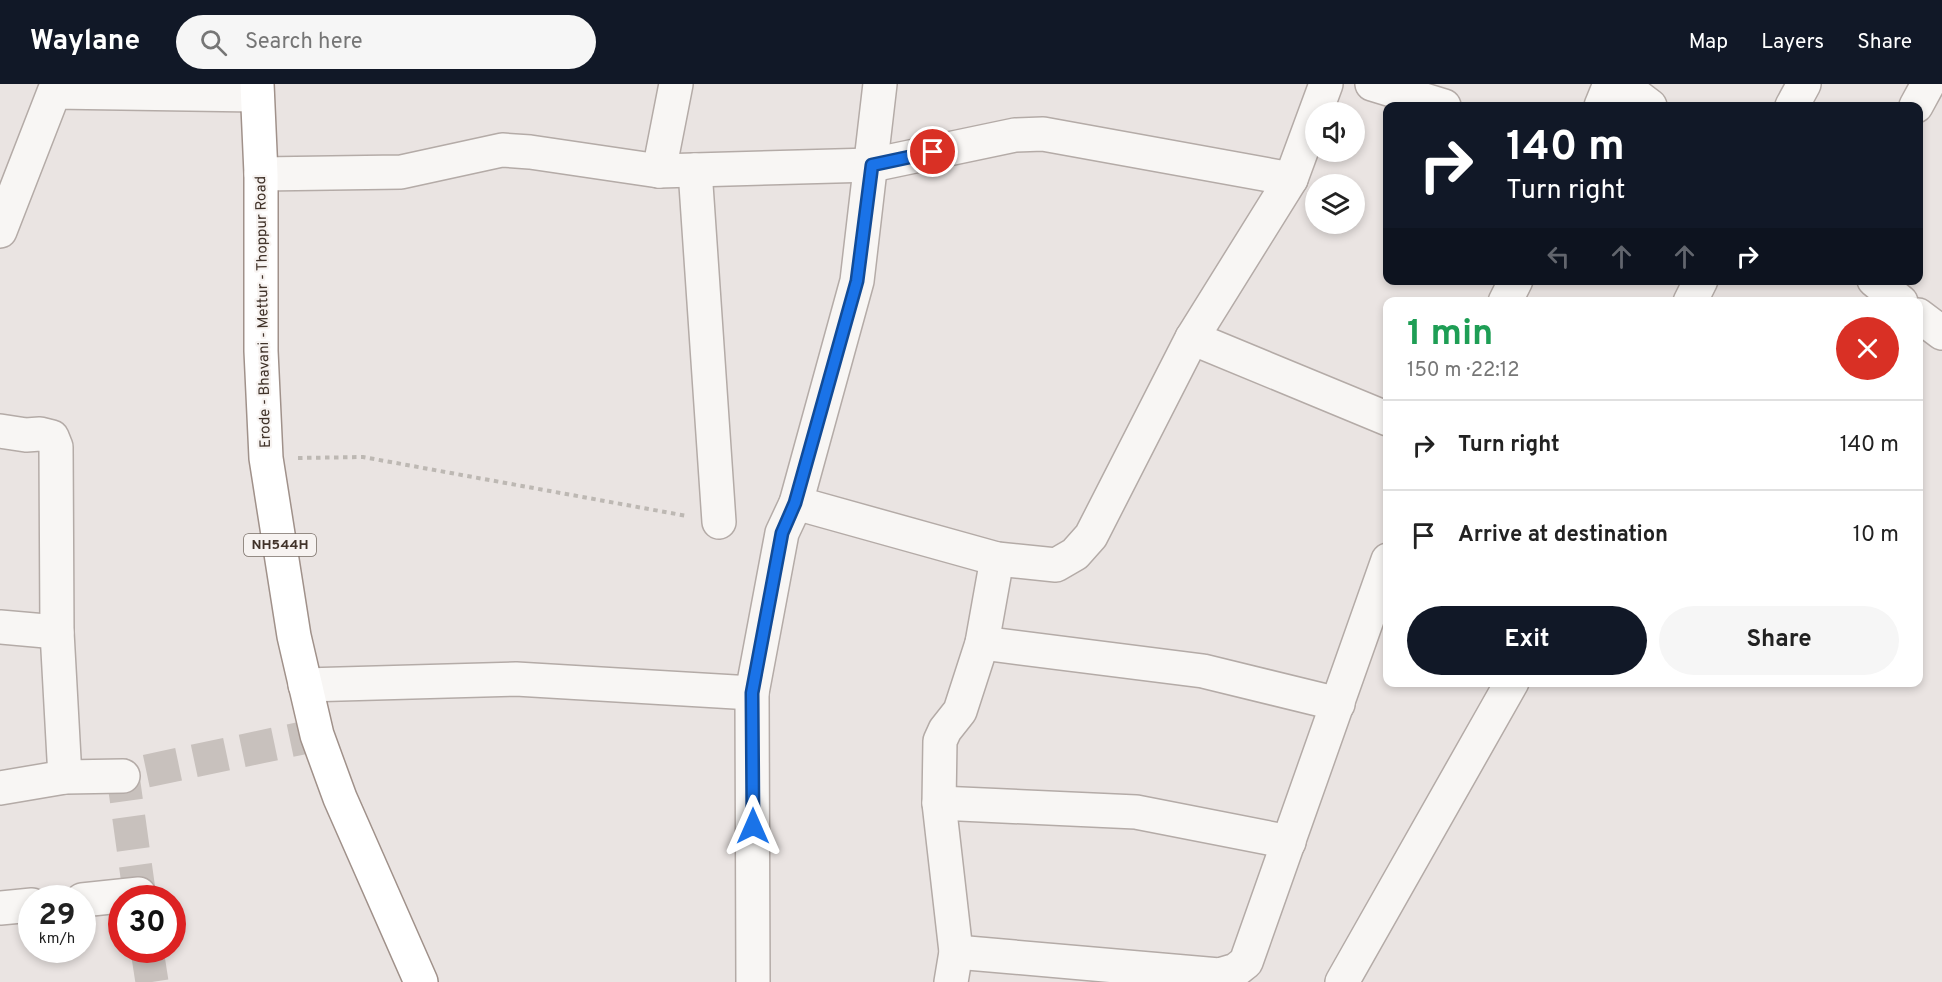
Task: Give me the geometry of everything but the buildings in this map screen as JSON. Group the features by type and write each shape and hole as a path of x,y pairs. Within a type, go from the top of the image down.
{"highway":[{"name":"Erode - Bhavani - Mettur - Thoppur Road","path":"257,89 261,174 261,351 266,459 294,636 317,735 340,798 421,982"}],"street":[{"path":"659,171 676,84"},
{"path":"753,982 752,693 782,533 795,503 857,281 880,84"},
{"path":"795,503 997,559 1056,565 1075,554 1091,536 1192,338 1291,179 1326,84"},
{"path":"1372,84 1431,102"},
{"path":"1603,102 1610,84"},
{"path":"1621,84 1645,102"},
{"path":"1794,102 1804,84"},
{"path":"1918,102 1928,84"},
{"path":"0,231 41,88 257,89"},
{"path":"261,174 401,172 502,150 659,171 872,165 1015,135 1043,134 1291,179"},
{"path":"695,170 720,522"},
{"path":"1923,319 1942,333"},
{"path":"1192,338 1383,417"},
{"path":"0,431 52,437 56,447 57,632 65,777"},
{"path":"997,559 982,643 960,711 945,730 940,741 939,803 953,967 1219,975 1236,970 1246,962 1383,575"},
{"path":"0,627 57,632"},
{"path":"982,643 1203,671 1338,704"},
{"path":"305,685 516,679 752,693"},
{"path":"1342,982 1509,687"},
{"path":"0,788 65,777 123,776"},
{"path":"939,803 1136,812 1289,842"},
{"path":"0,908 18,906"}],"path":[{"path":"266,459 363,457 720,522"}],"tunnel":[{"path":"138,885 123,776 317,735"},
{"path":"149,963 152,982"}],"route":[{"path":"753,826 752,693 782,533 795,503 857,281 872,165 933,152"}]}
